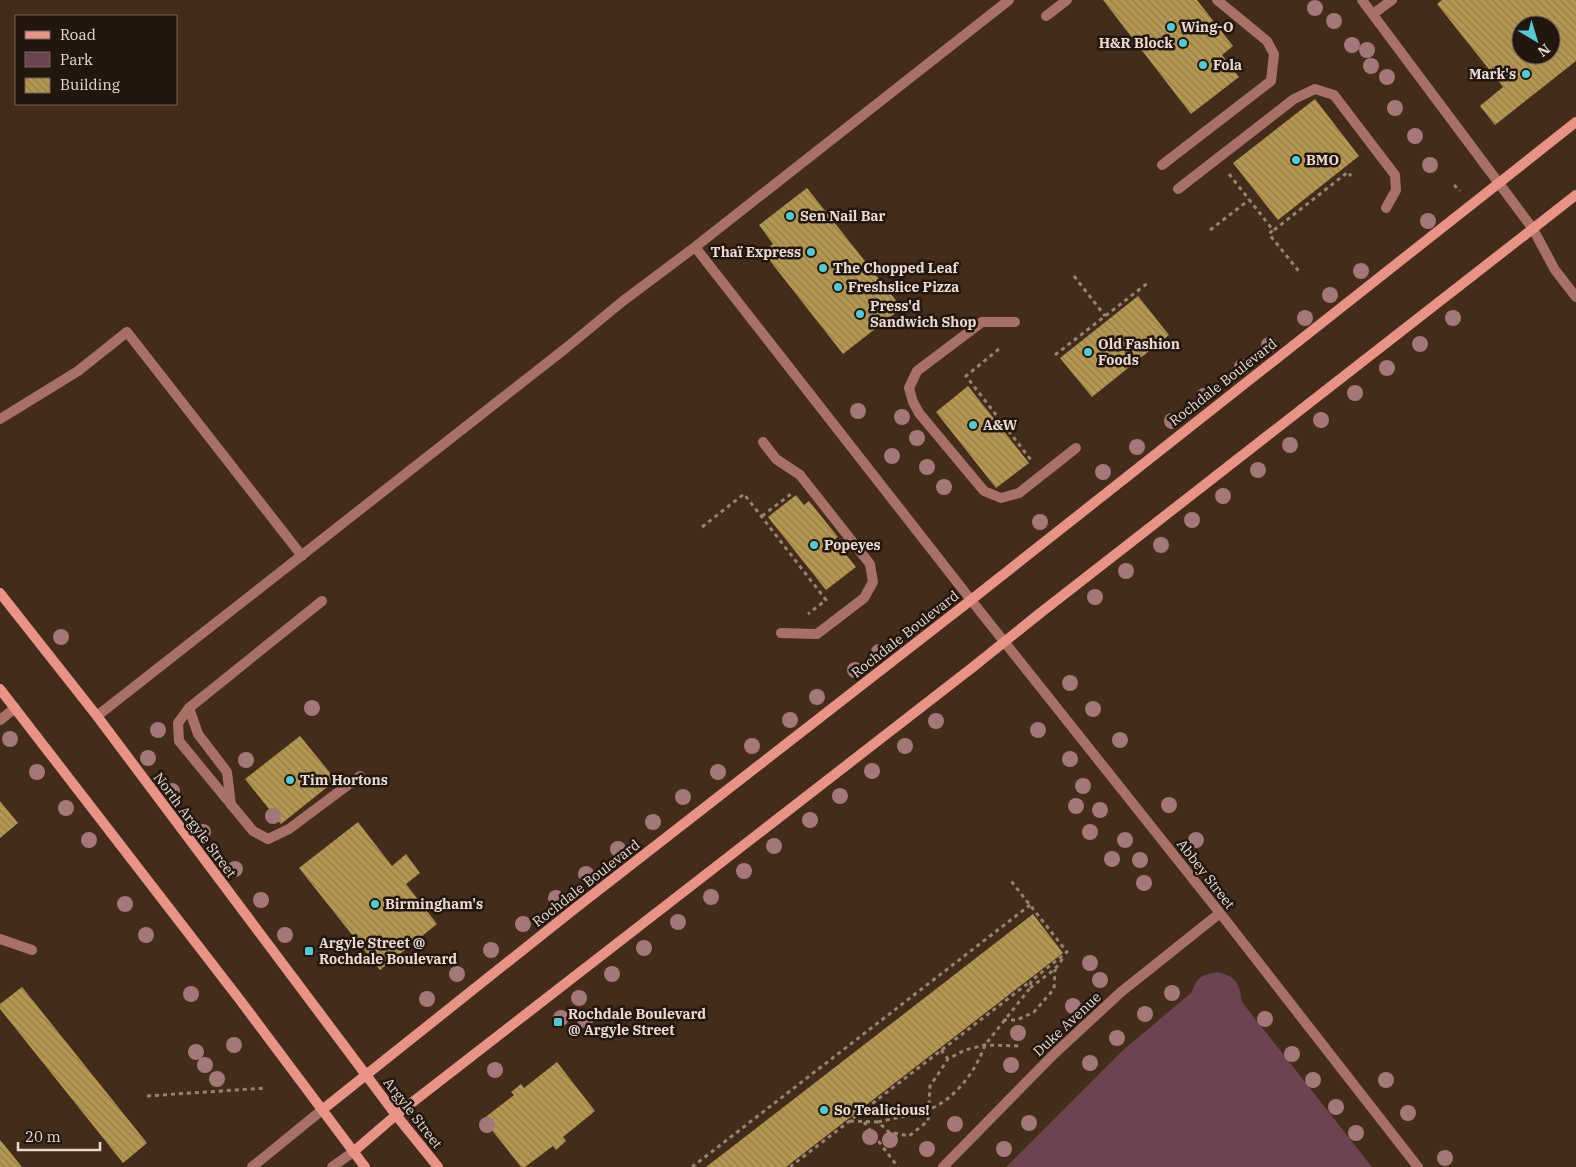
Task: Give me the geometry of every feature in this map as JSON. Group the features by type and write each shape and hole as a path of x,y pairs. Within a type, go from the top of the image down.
{"street":[{"path":"97,716 560,353 623,301 695,247 1009,0"},
{"path":"1046,16 1067,0"},
{"path":"1162,165 1270,81 1274,54 1266,41 1217,0"},
{"path":"1362,0 1533,229 1555,270 1576,297"},
{"path":"1373,14 1392,0"},
{"path":"1178,189 1294,99 1315,89 1334,95 1395,175 1396,190 1386,208"},
{"name":"Rochdale Boulevard","path":"252,1167 573,910 971,600 1576,122"},
{"path":"332,1167 354,1152 396,1115 1576,195"},
{"name":"Abbey Street","path":"695,247 1418,1167"},
{"path":"1015,322 982,322 917,371 910,388 913,402 919,413 984,491 1001,498 1019,493 1076,448"},
{"path":"0,418 78,371 127,332 302,556"},
{"path":"763,442 776,459 800,476 870,564 873,582 864,598 817,634 781,633"},
{"name":"North Argyle Street","path":"0,593 97,716 366,1075"},
{"path":"322,602 189,708 178,723 179,741 253,831 268,839 289,829 360,776"},
{"path":"0,689 240,1000 365,1167"},
{"path":"0,720 15,708"},
{"path":"189,708 198,734 228,772 231,805"},
{"name":"Duke Avenue","path":"943,1167 1054,1054 1121,992 1220,913"},
{"path":"0,939 32,950"},
{"name":"Argyle Street","path":"366,1075 438,1167"}],"path":[{"path":"1224,167 1274,230"},
{"path":"1301,274 1269,234 1348,172 1352,176"},
{"path":"1210,230 1249,200"},
{"path":"1074,276 1105,316"},
{"path":"1055,355 1149,282"},
{"path":"998,350 966,376 1031,459 1032,464"},
{"path":"762,516 791,493"},
{"path":"702,527 744,494 826,600 805,616"},
{"path":"1011,881 1067,952"},
{"path":"692,1167 1030,905"},
{"path":"849,1121 878,1122 929,1110 949,1097 968,1077 982,1054 985,1045 1003,1020 1030,988 1055,969 1067,952"},
{"path":"790,1167 1067,952"},
{"path":"1003,1020 1017,1020 1034,1012 1054,989 1055,969"},
{"path":"1030,988 1031,980"},
{"path":"878,1122 889,1132 909,1136 928,1121 930,1086 948,1058 965,1050 985,1045 1022,1046"},
{"path":"941,1050 948,1058"},
{"path":"147,1096 265,1088"},
{"path":"864,1122 898,1167"}],"green space":[{"path":"1218,972 1229,976 1236,982 1240,990 1242,1002 1372,1167 1006,1167 1122,1051 1192,992 1198,979 1204,975"}],"building":[{"path":"1103,0 1197,0 1233,46 1222,55 1239,77 1191,114"},
{"name":"Mark's","path":"1442,0 1576,0 1576,61 1495,125 1480,106 1503,87 1437,4"},
{"name":"BMO","path":"1315,99 1359,156 1278,220 1233,163"},
{"path":"807,188 902,308 843,354 763,252 773,244 759,225"},
{"path":"1138,296 1169,335 1092,397 1060,358"},
{"name":"A&W","path":"968,386 1029,463 996,488 936,412"},
{"name":"Popeyes","path":"796,495 804,505 809,501 838,537 834,540 856,567 826,590 768,517"},
{"name":"Tim Hortons","path":"300,736 336,780 281,824 245,779"},
{"path":"0,801 18,823 0,838"},
{"name":"Birmingham's","path":"358,822 392,866 406,854 420,873 406,884 437,924 380,970 299,868"},
{"path":"1033,914 1063,953 786,1167 706,1167"},
{"path":"22,987 147,1143 123,1163 0,1009 0,1004"},
{"path":"557,1062 595,1111 563,1137 566,1141 556,1150 553,1146 525,1167 521,1167 483,1119 514,1095 511,1092 521,1084 524,1088"},
{"path":"0,1140 6,1147 22,1167 0,1167"}],"place":[{"name":"Wing-O","path":"1171,27"},
{"name":"H&R Block","path":"1183,43"},
{"name":"Fola","path":"1203,65"},
{"name":"Mark's","path":"1526,74"},
{"name":"BMO","path":"1296,160"},
{"name":"Sen Nail Bar","path":"790,216"},
{"name":"Thaï Express","path":"811,252"},
{"name":"The Chopped Leaf","path":"823,268"},
{"name":"Freshslice Pizza","path":"838,287"},
{"name":"Press'd Sandwich Shop","path":"860,314"},
{"name":"Old Fashion Foods","path":"1088,352"},
{"name":"A&W","path":"973,425"},
{"name":"Popeyes","path":"814,545"},
{"name":"Tim Hortons","path":"290,780"},
{"name":"Birmingham's","path":"375,904"},
{"name":"Argyle Street @ Rochdale Boulevard","path":"309,951"},
{"name":"Rochdale Boulevard @ Argyle Street","path":"558,1022"},
{"name":"So Tealicious!","path":"824,1110"}]}
